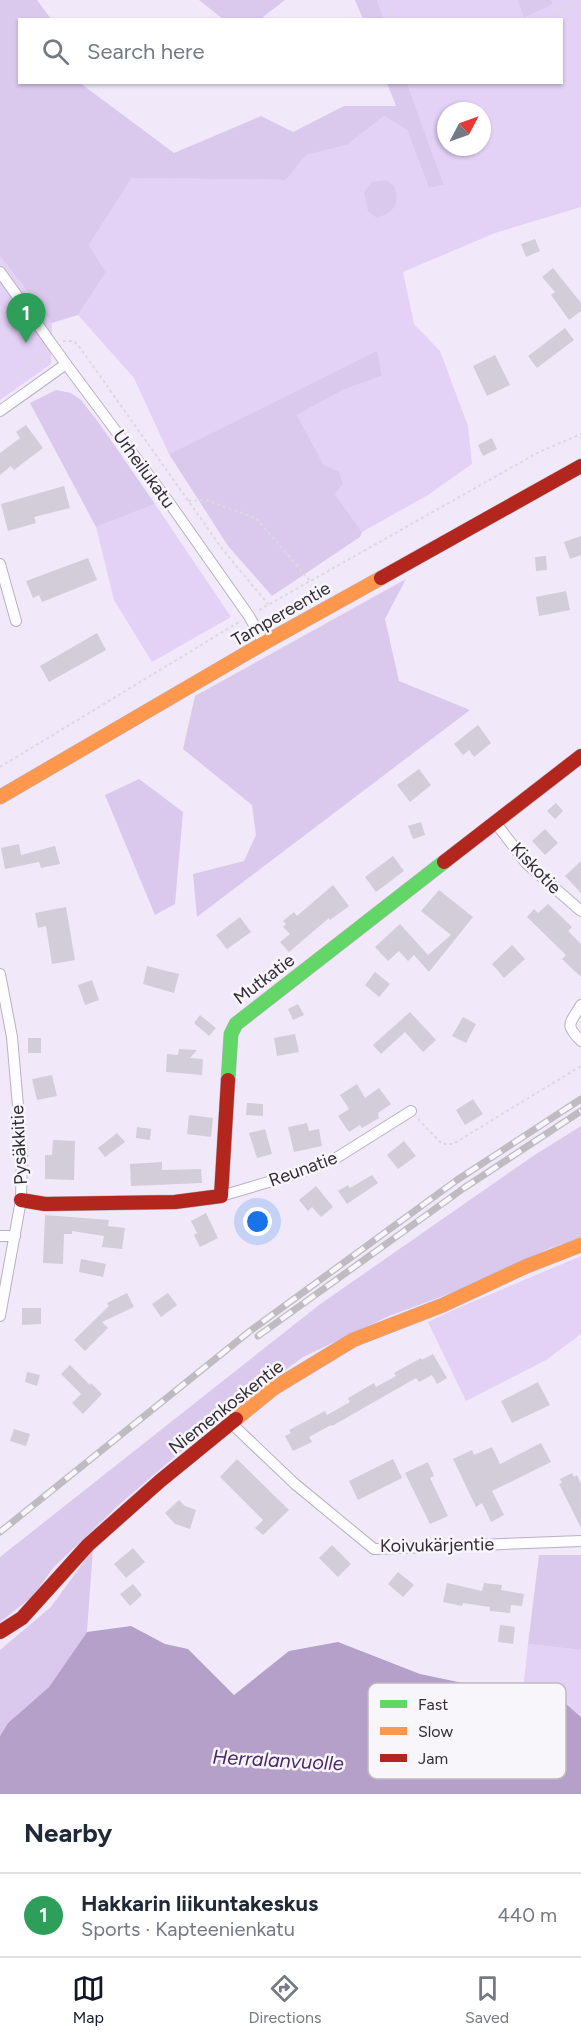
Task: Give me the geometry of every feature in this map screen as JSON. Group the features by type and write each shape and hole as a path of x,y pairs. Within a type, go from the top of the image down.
{"street":[{"name":"Urheilukatu","path":"0,272 168,501 249,616 264,643"},
{"path":"0,411 66,364"},
{"name":"Tampereentie","path":"0,797 264,643 581,466"},
{"path":"0,564 16,621"},
{"name":"Mutkatie","path":"221,1196 231,1034 236,1024 581,756"},
{"name":"Kiskotie","path":"495,822 527,864 581,911"},
{"name":"Pysäkkitie","path":"0,974 12,1037 22,1152 21,1200 0,1316"},
{"path":"581,1005 570,1027 570,1030 581,1041"},
{"name":"Reunatie","path":"221,1196 333,1161 411,1111"},
{"path":"21,1200 45,1204 175,1202 221,1196"},
{"path":"0,1236 15,1236"},
{"name":"Niemenkoskentie","path":"0,1632 22,1618 88,1545 160,1481 274,1388 353,1340 443,1305 527,1266 581,1245"},
{"name":"Koivukärjentie","path":"232,1424 295,1484 374,1549 581,1541"}],"path":[{"path":"386,0 393,18"},
{"path":"545,18 581,3"},
{"path":"0,767 249,616 539,452 581,434"},
{"path":"188,501 206,500 256,518 311,582"},
{"path":"411,1111 442,1144 453,1144 581,1066"}],"shaded area":[{"path":"0,0 37,0 50,18 18,18 18,84 81,84 174,153 261,116 293,132 344,106 396,106 387,84 407,84 444,185 429,188 407,130 384,116 347,145 306,155 286,180 132,178 89,245 106,272 78,315 52,323 0,256"},
{"path":"199,0 285,0 264,18 222,18"},
{"path":"355,0 377,0 384,18 363,18"},
{"path":"377,0 517,0 524,18 384,18"},
{"path":"517,0 551,0 553,4 524,18"},
{"path":"551,0 581,0 581,207 495,233 403,272 414,324 440,351 468,426 472,464 428,495 362,532 335,494 324,465 297,415 343,390 382,376 376,352 169,454 134,378 78,315 106,272 89,245 132,178 286,180 306,155 347,145 384,116 407,130 429,188 444,185 407,84 563,84 563,18 524,18 552,4"},
{"path":"386,180 394,186 396,202 392,210 377,218 368,211 364,192 372,182"},
{"path":"0,256 52,323 51,364 0,400"},
{"path":"377,351 382,376 343,390 297,415 324,465 339,472 343,484 335,494 362,532 360,537 272,596 228,546 169,454"},
{"path":"56,390 71,393 81,400 155,504 96,527 30,403"},
{"path":"155,504 231,617 152,662 114,600 96,527"},
{"path":"406,579 385,619 399,681 470,710 197,917 193,874 244,861 256,835 252,805 183,749 195,696"},
{"path":"139,779 183,812 175,904 155,915 105,795"},
{"path":"581,1126 581,1238 550,1248 465,1288 389,1316 303,1357 212,1425 121,1503 54,1567 32,1597 0,1622 0,1557 319,1305 533,1156"},
{"path":"581,1256 581,1334 546,1360 466,1401 428,1322"},
{"path":"93,1549 87,1632 49,1687 8,1723 0,1736 0,1650 51,1607"},
{"path":"539,1555 581,1555 581,1650 528,1644"},
{"path":"528,1644 581,1650 581,1717 566,1704 566,1683 524,1683"}],"water":[{"name":"Herralanvuolle","path":"131,1626 165,1644 188,1649 234,1695 289,1651 338,1642 420,1674 463,1683 368,1683 368,1779 566,1779 566,1704 581,1717 581,1794 0,1794 0,1736 8,1723 49,1687 87,1632"}],"building":[{"path":"535,239 540,251 526,257 521,244"},
{"path":"553,268 581,303 581,311 569,320 551,295 555,292 542,277"},
{"path":"565,328 574,340 537,368 528,356"},
{"path":"495,355 510,385 487,396 473,366"},
{"path":"26,425 43,448 14,470 11,466 0,475 0,453 20,438 16,432"},
{"path":"492,438 497,449 483,456 478,445"},
{"path":"64,486 70,508 34,517 36,523 8,531 1,504"},
{"path":"581,536 581,555 570,559 564,542"},
{"path":"546,556 547,570 536,571 535,557"},
{"path":"88,558 97,580 42,602 39,595 33,598 26,581"},
{"path":"566,591 570,610 539,616 536,597"},
{"path":"97,633 106,650 49,682 40,666"},
{"path":"478,725 491,743 474,757 469,750 463,755 454,744"},
{"path":"419,769 431,785 410,802 397,785"},
{"path":"556,803 563,811 555,819 547,811"},
{"path":"421,822 425,835 413,839 408,826"},
{"path":"545,829 558,843 545,855 532,841"},
{"path":"19,844 21,855 55,846 60,864 41,868 39,862 5,869 1,848"},
{"path":"393,856 404,871 376,892 365,877"},
{"path":"581,861 581,893 565,876"},
{"path":"333,885 349,906 330,920 329,918 289,952 280,942 290,934 283,927 286,924 283,921 294,912 297,916"},
{"path":"439,890 473,917 429,972 414,955 408,961 399,951 388,961 375,947 400,924 428,955 451,935 421,911"},
{"path":"548,904 572,927 568,931 581,944 581,977 562,959 566,955 527,917 534,909 538,913"},
{"path":"66,907 75,960 52,964 46,926 38,928 35,913"},
{"path":"240,917 251,932 227,949 216,935"},
{"path":"512,945 525,959 504,978 492,964"},
{"path":"147,966 179,974 174,993 143,984"},
{"path":"375,972 390,984 379,997 365,985"},
{"path":"92,980 99,1000 85,1005 78,985"},
{"path":"298,1004 304,1015 293,1020 288,1009"},
{"path":"410,1012 436,1040 423,1052 405,1032 381,1054 373,1045"},
{"path":"200,1015 216,1028 209,1036 194,1023"},
{"path":"463,1017 476,1024 466,1043 452,1036"},
{"path":"295,1034 299,1052 277,1056 274,1038"},
{"path":"28,1038 41,1038 41,1053 28,1053"},
{"path":"179,1049 197,1050 190,1058 203,1059 202,1075 166,1072 167,1054 178,1055"},
{"path":"52,1075 57,1096 37,1100 32,1079"},
{"path":"357,1084 365,1098 379,1088 391,1104 378,1113 379,1118 362,1128 360,1125 349,1132 338,1116 349,1109 340,1095"},
{"path":"473,1099 483,1114 465,1125 456,1110"},
{"path":"247,1103 263,1104 263,1116 246,1115"},
{"path":"189,1115 213,1118 211,1137 187,1134"},
{"path":"307,1123 309,1131 319,1129 322,1146 294,1152 288,1127"},
{"path":"137,1127 151,1129 150,1140 136,1138"},
{"path":"265,1129 272,1154 257,1158 249,1133"},
{"path":"117,1133 125,1142 105,1157 98,1148"},
{"path":"53,1140 75,1141 74,1180 45,1179 45,1155 52,1155"},
{"path":"404,1141 416,1156 398,1169 387,1155"},
{"path":"162,1162 162,1170 201,1169 202,1183 131,1186 130,1164"},
{"path":"372,1175 378,1183 347,1204 338,1191 348,1185 350,1188"},
{"path":"316,1186 333,1207 321,1217 312,1207 308,1211 299,1200"},
{"path":"206,1213 218,1238 200,1247 191,1221"},
{"path":"45,1215 109,1220 108,1226 125,1228 122,1249 102,1247 104,1236 72,1231 72,1234 64,1234 63,1264 43,1263"},
{"path":"81,1259 106,1264 103,1277 79,1272"},
{"path":"127,1293 134,1307 102,1322 108,1328 85,1351 74,1340 109,1306 107,1303"},
{"path":"168,1293 177,1305 161,1317 152,1304"},
{"path":"22,1308 41,1308 41,1324 22,1325"},
{"path":"433,1354 447,1378 437,1384 432,1375 419,1382 416,1378 309,1437 312,1442 293,1451 285,1436 291,1433 289,1430 325,1411 327,1415 350,1402 348,1398 374,1383 376,1387 396,1376 394,1373"},
{"path":"70,1365 102,1394 83,1414 72,1403 81,1394 61,1374"},
{"path":"27,1372 40,1375 37,1386 25,1382"},
{"path":"538,1382 550,1405 512,1423 501,1401"},
{"path":"14,1429 30,1434 26,1446 10,1441"},
{"path":"541,1443 551,1462 492,1491 504,1515 491,1522 482,1503 476,1507 453,1459 472,1450 474,1455 492,1447 500,1464"},
{"path":"237,1459 289,1510 263,1535 255,1528 263,1520 220,1477"},
{"path":"393,1459 402,1478 358,1500 349,1481"},
{"path":"428,1462 434,1476 430,1478 448,1516 430,1524 405,1473"},
{"path":"572,1473 574,1477 577,1475 581,1484 581,1528 559,1484 562,1483 560,1479"},
{"path":"179,1500 185,1506 196,1510 190,1529 175,1524 165,1513"},
{"path":"332,1545 351,1564 338,1577 319,1558"},
{"path":"133,1548 145,1562 126,1578 114,1564"},
{"path":"398,1572 414,1585 403,1597 388,1584"},
{"path":"447,1583 482,1591 484,1583 502,1585 501,1590 524,1594 522,1606 511,1605 510,1613 490,1611 490,1607 463,1603 462,1606 443,1602"},
{"path":"133,1584 142,1595 130,1606 120,1594"},
{"path":"500,1625 515,1627 513,1644 498,1642"}],"railway":[{"path":"0,1532 250,1331 457,1180 581,1099"},
{"path":"258,1336 464,1188 581,1111"}],"traffic: fast":[{"path":"228,1080 231,1034 236,1024 444,862"}],"traffic: slow":[{"path":"0,797 264,643 381,578"},
{"path":"236,1419 274,1388 353,1340 443,1305 527,1266 581,1245"}],"traffic: jam":[{"path":"381,578 581,466"},
{"path":"444,862 581,756"},
{"path":"21,1200 45,1204 175,1202 221,1196 228,1080"},
{"path":"0,1632 22,1618 88,1545 160,1481 236,1419"}],"place":[{"name":"Hakkarin liikuntakeskus","path":"26,343"}]}
